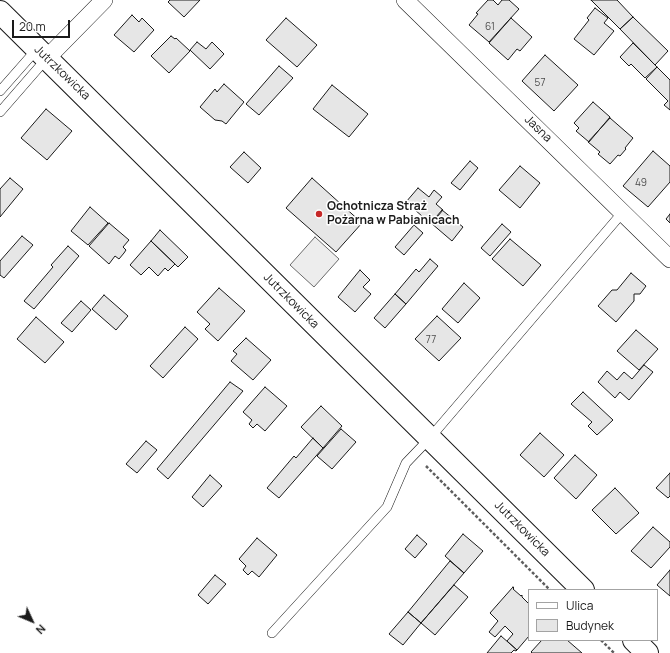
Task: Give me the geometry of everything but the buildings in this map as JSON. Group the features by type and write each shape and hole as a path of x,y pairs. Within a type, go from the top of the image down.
{"main road":[{"name":"Jutrzkowicka","path":"0,12 582,589"},
{"path":"635,641 647,653"}],"street":[{"path":"42,54 104,0"},
{"name":"Jasna","path":"405,0 670,259"}],"lane":[{"path":"0,91 42,54"},
{"path":"0,112 42,54"},
{"path":"272,633 387,507 406,463 623,212"}],"path":[{"path":"602,641 614,653"}],"shaded area":[{"path":"315,237 339,259 314,287 290,265"}],"place":[{"name":"Ochotnicza Straż Pożarna w Pabianicach","path":"319,214"}]}
